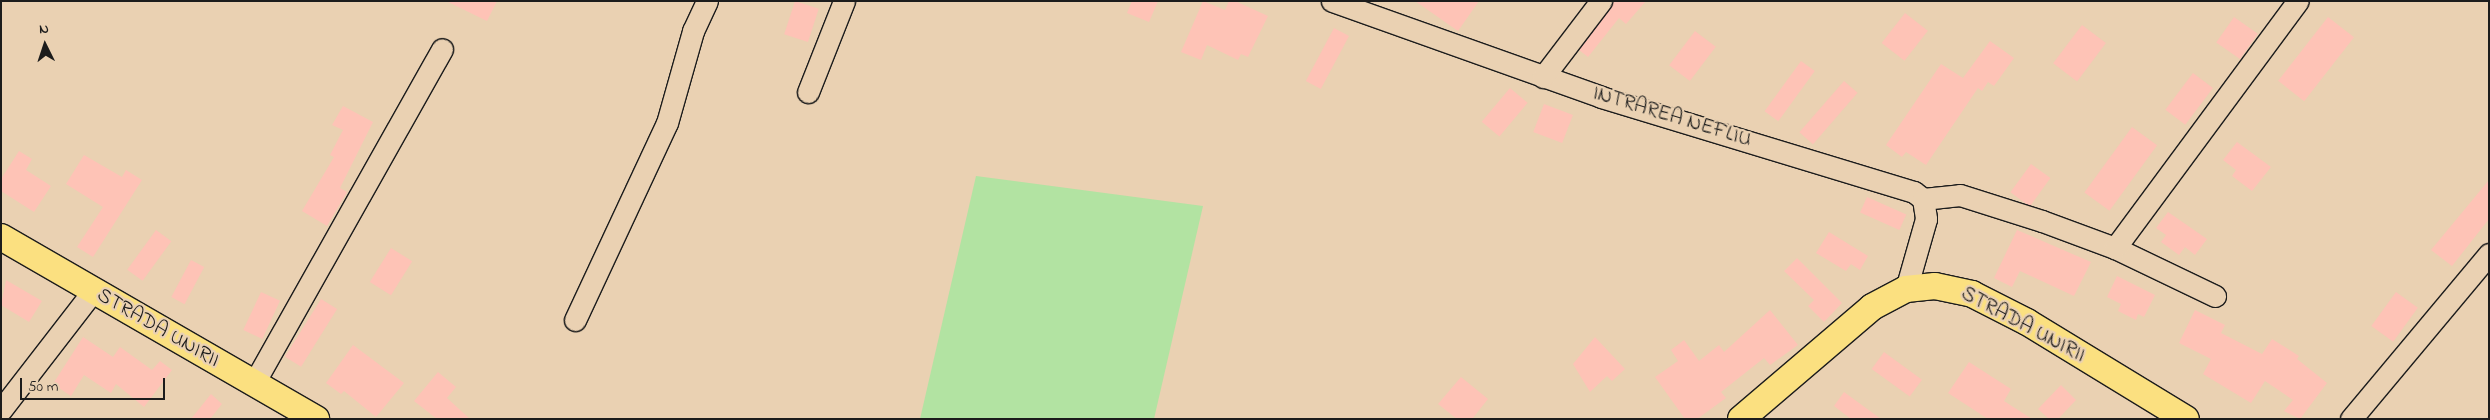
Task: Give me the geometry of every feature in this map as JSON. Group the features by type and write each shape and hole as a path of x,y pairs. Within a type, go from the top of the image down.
{"main road":[{"name":"STRADA UNIRII","path":"1,237 316,419"},
{"name":"STRADA UNIRII","path":"1741,419 1872,307 1906,289 1935,286 1972,294 2186,419"}],"street":[{"path":"575,320 667,124 693,31 707,1"},
{"path":"808,92 844,1"},
{"name":"INTRAREA NEFLIU","path":"1332,1 1543,77 1905,187 1923,199"},
{"path":"1543,77 1600,1"},
{"path":"2115,248 2298,1"},
{"path":"254,383 442,49"},
{"path":"1906,289 1926,219 1923,199 1946,195 1978,200 2115,248 2215,296"},
{"path":"2351,419 2489,254"},
{"path":"1,410 94,292"}],"green space":[{"path":"976,176 1203,206 1154,419 920,419"}],"building":[{"path":"446,1 497,1 487,21"},
{"path":"795,1 819,9 808,42 784,34"},
{"path":"1132,1 1158,1 1149,22 1127,13"},
{"path":"1203,1 1225,10 1229,1 1235,1 1268,16 1248,57 1241,54 1238,60 1207,45 1201,60 1181,52"},
{"path":"1415,1 1479,1 1458,31"},
{"path":"1613,1 1646,1 1626,24 1619,18 1588,57 1579,50"},
{"path":"1905,13 1928,31 1904,61 1882,43"},
{"path":"2234,17 2258,34 2240,59 2216,42"},
{"path":"2328,17 2354,37 2304,101 2278,81"},
{"path":"2082,25 2106,43 2077,81 2053,63"},
{"path":"1334,28 1349,36 1321,89 1306,81"},
{"path":"1695,31 1716,47 1690,81 1669,65"},
{"path":"1990,41 2014,58 1994,86 1988,82 1982,91 1978,88 1926,165 1906,152 1902,157 1886,145 1941,64 1963,78"},
{"path":"1801,61 1815,71 1778,121 1765,111"},
{"path":"2193,73 2213,88 2185,125 2165,110"},
{"path":"1844,81 1858,93 1813,144 1799,132"},
{"path":"1510,88 1528,103 1499,136 1482,122"},
{"path":"1544,104 1573,115 1562,143 1533,132"},
{"path":"343,106 373,122 340,188 347,192 327,226 302,211 334,157 330,155 343,130 332,125"},
{"path":"2132,127 2157,145 2109,211 2084,193"},
{"path":"2237,142 2271,167 2252,191 2232,176 2236,170 2223,160"},
{"path":"19,151 32,159 26,170 51,186 34,212 1,191 1,179"},
{"path":"84,155 122,177 126,170 142,180 93,257 77,247 103,207 66,184"},
{"path":"2031,164 2050,178 2030,206 2010,192"},
{"path":"2489,180 2489,219 2452,266 2431,250"},
{"path":"1867,197 1906,214 1899,230 1860,213"},
{"path":"2168,212 2207,239 2195,255 2185,247 2179,255 2161,242 2166,235 2156,228"},
{"path":"156,230 171,241 143,281 127,270"},
{"path":"2017,230 2091,262 2074,296 2020,271 2012,287 1994,278"},
{"path":"1829,232 1868,256 1860,270 1851,264 1846,271 1816,253"},
{"path":"391,248 412,261 391,295 370,282"},
{"path":"1797,258 1842,303 1824,322 1808,306 1814,300 1784,271"},
{"path":"191,260 204,267 185,304 171,297"},
{"path":"2117,276 2155,295 2144,317 2138,314 2136,320 2118,311 2121,304 2107,297"},
{"path":"6,280 42,301 29,322 1,305"},
{"path":"261,292 280,301 262,339 243,330"},
{"path":"2396,292 2418,308 2393,342 2371,326"},
{"path":"321,299 337,309 301,367 285,357"},
{"path":"1770,310 1798,345 1770,365 1764,358 1721,392 1726,398 1697,419 1685,419 1655,377 1678,361 1671,350 1684,340 1699,361 1719,345 1724,352"},
{"path":"2195,310 2225,325 2221,333 2262,354 2272,339 2299,356 2297,359 2327,383 2300,419 2284,411 2293,400 2265,381 2251,403 2203,374 2211,359 2179,343"},
{"path":"83,337 113,357 120,347 152,370 160,361 172,370 144,407 116,384 111,393 84,375 71,396 53,384"},
{"path":"1595,337 1625,369 1612,381 1607,376 1590,392 1573,364"},
{"path":"353,345 404,383 376,417 344,391 341,394 326,383"},
{"path":"1884,352 1922,380 1910,397 1872,369"},
{"path":"1969,362 2011,389 2004,401 2032,419 1988,419 1948,393"},
{"path":"438,372 456,387 447,398 470,419 437,419 414,401"},
{"path":"1461,377 1488,399 1472,419 1457,419 1438,404"},
{"path":"2061,385 2076,400 2058,419 2049,419 2038,409"},
{"path":"1844,392 1881,419 1851,419 1834,406"},
{"path":"211,394 222,404 210,419 191,419"}]}
